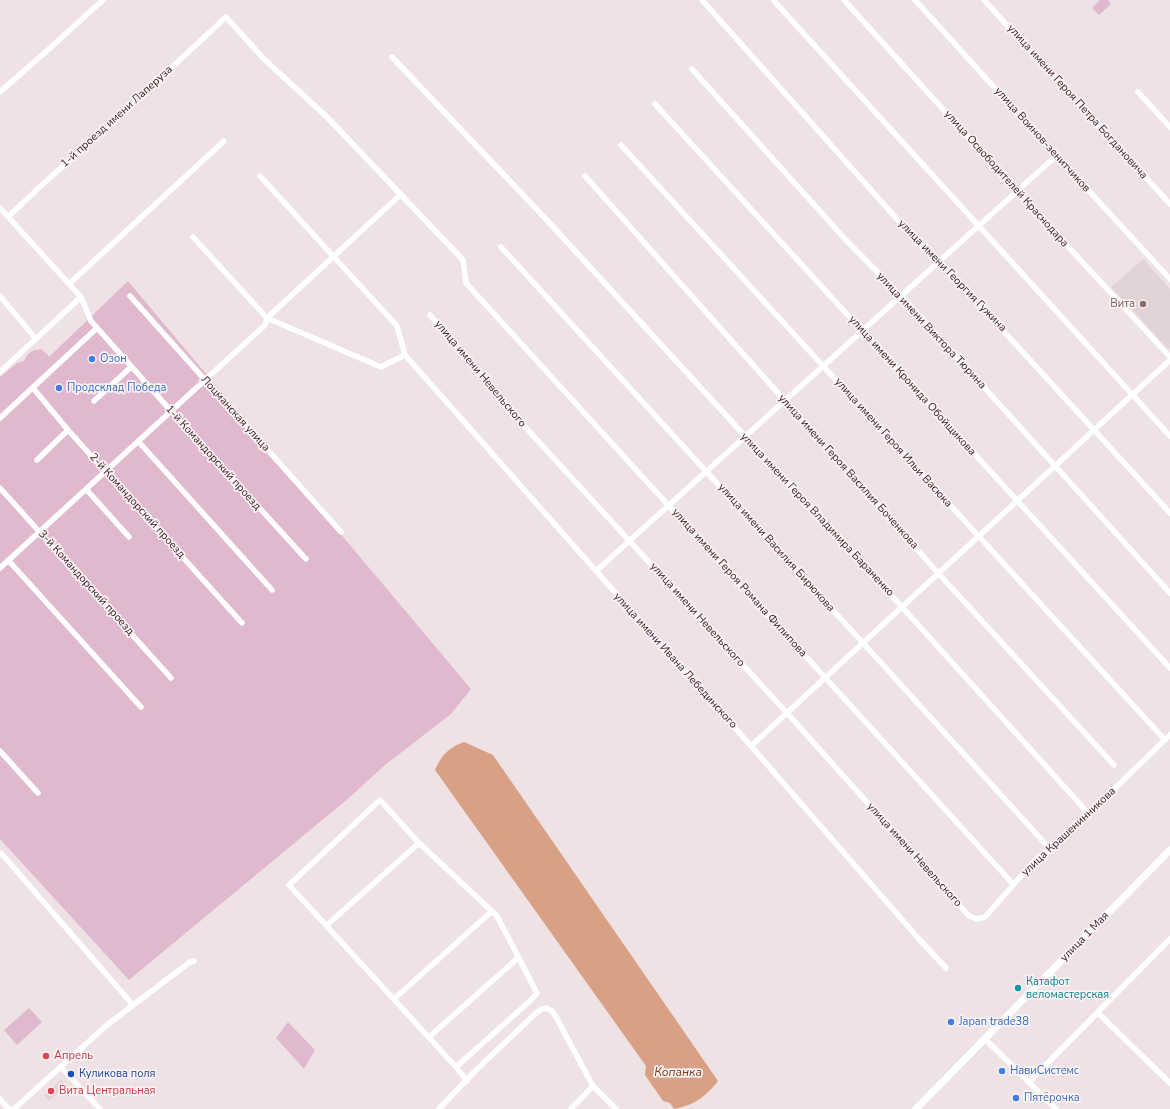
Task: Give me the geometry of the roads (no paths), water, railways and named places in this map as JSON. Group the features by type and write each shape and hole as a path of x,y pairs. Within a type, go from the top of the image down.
{"street":[{"path":"0,92 103,0"},
{"name":"улица имени Георгия Гужина","path":"702,0 915,240 939,261 1095,429 1170,513"},
{"name":"улица Освободителей Краснодара","path":"844,0 1016,191 1170,357"},
{"name":"улица Воинов-зенитчиков","path":"916,0 1056,156 1170,279"},
{"name":"улица имени Героя Петра Богдановича","path":"984,0 1170,204"},
{"path":"774,1 1170,436"},
{"name":"1-й проезд имени Лаперуза","path":"8,216 226,17 264,59 326,117 400,195"},
{"name":"улица имени Героя Владимира Бараненко","path":"392,57 544,217 902,607 1088,814"},
{"name":"улица имени Виктора Тюрина","path":"692,69 845,239 900,296 1170,593"},
{"path":"1138,92 1170,127"},
{"name":"улица имени Кронида Обойщикова","path":"655,104 1170,668"},
{"path":"70,283 224,141"},
{"name":"улица имени Героя Ильи Васюка","path":"620,145 1165,740"},
{"path":"596,571 1056,156"},
{"path":"194,237 267,318 381,367 405,355 397,326 260,176"},
{"name":"улица имени Героя Василия Боченкова","path":"585,176 938,573 1114,765"},
{"path":"0,568 265,325 267,318 400,195"},
{"name":"улица имени Героя Романа Филипова","path":"400,195 463,260 466,283 1013,884"},
{"name":"1-й Командорский проезд","path":"0,208 70,283 81,298 91,321 96,328 306,559"},
{"name":"улица имени Василия Бирюкова","path":"501,247 1051,850"},
{"path":"0,296 36,339"},
{"name":"Лоцманская улица","path":"130,296 341,532"},
{"path":"0,372 81,298"},
{"name":"улица имени Невельского","path":"430,315 527,429 787,713 966,913"},
{"path":"0,418 96,328"},
{"name":"улица имени Ивана Лебединского","path":"405,355 946,968"},
{"path":"751,746 1170,360"},
{"path":"94,401 132,367"},
{"name":"2-й Командорский проезд","path":"32,388 242,623"},
{"path":"37,460 68,430"},
{"path":"138,441 272,590"},
{"name":"3-й Командорский проезд","path":"0,488 171,678"},
{"path":"86,489 129,537"},
{"path":"8,560 141,707"},
{"name":"улица Крашенинникова","path":"966,913 977,919 985,917 1036,859 1051,850 1170,735"},
{"path":"0,751 38,793"},
{"path":"456,1067 537,993 497,916 419,843 380,800 289,884 394,998 467,1081"},
{"path":"327,925 419,843"},
{"name":"улица 1 Мая","path":"916,1109 1170,850"},
{"path":"1,853 133,1005"},
{"path":"394,998 492,911"},
{"path":"1029,1082 1170,939"},
{"path":"429,1037 518,958"},
{"path":"14,1109 107,1025 190,962 194,961"},
{"path":"439,1109 536,1013 547,1008 552,1011 556,1017 593,1086 616,1109"},
{"path":"1098,1013 1170,1083"},
{"path":"985,1039 1056,1109"},
{"path":"61,1067 100,1109"},
{"path":"571,1109 593,1086"},
{"path":"0,1099 9,1109"}],"water":[{"name":"Копанка","path":"464,742 493,755 718,1081 709,1092 699,1100 674,1109 670,1103 663,1101 645,1075 646,1066 435,770 440,760 446,753"}],"place":[{"name":"Вита","path":"1143,304"},
{"name":"Озон","path":"92,359"},
{"name":"Продсклад Победа","path":"59,388"},
{"name":"Катафот веломастерская","path":"1018,988"},
{"name":"Japan trade38","path":"951,1022"},
{"name":"Апрель","path":"46,1056"},
{"name":"НавиСистемс","path":"1002,1071"},
{"name":"Куликова поля","path":"71,1074"},
{"name":"Вита Центральная","path":"51,1091"},
{"name":"Пятёрочка","path":"1016,1098"}]}
